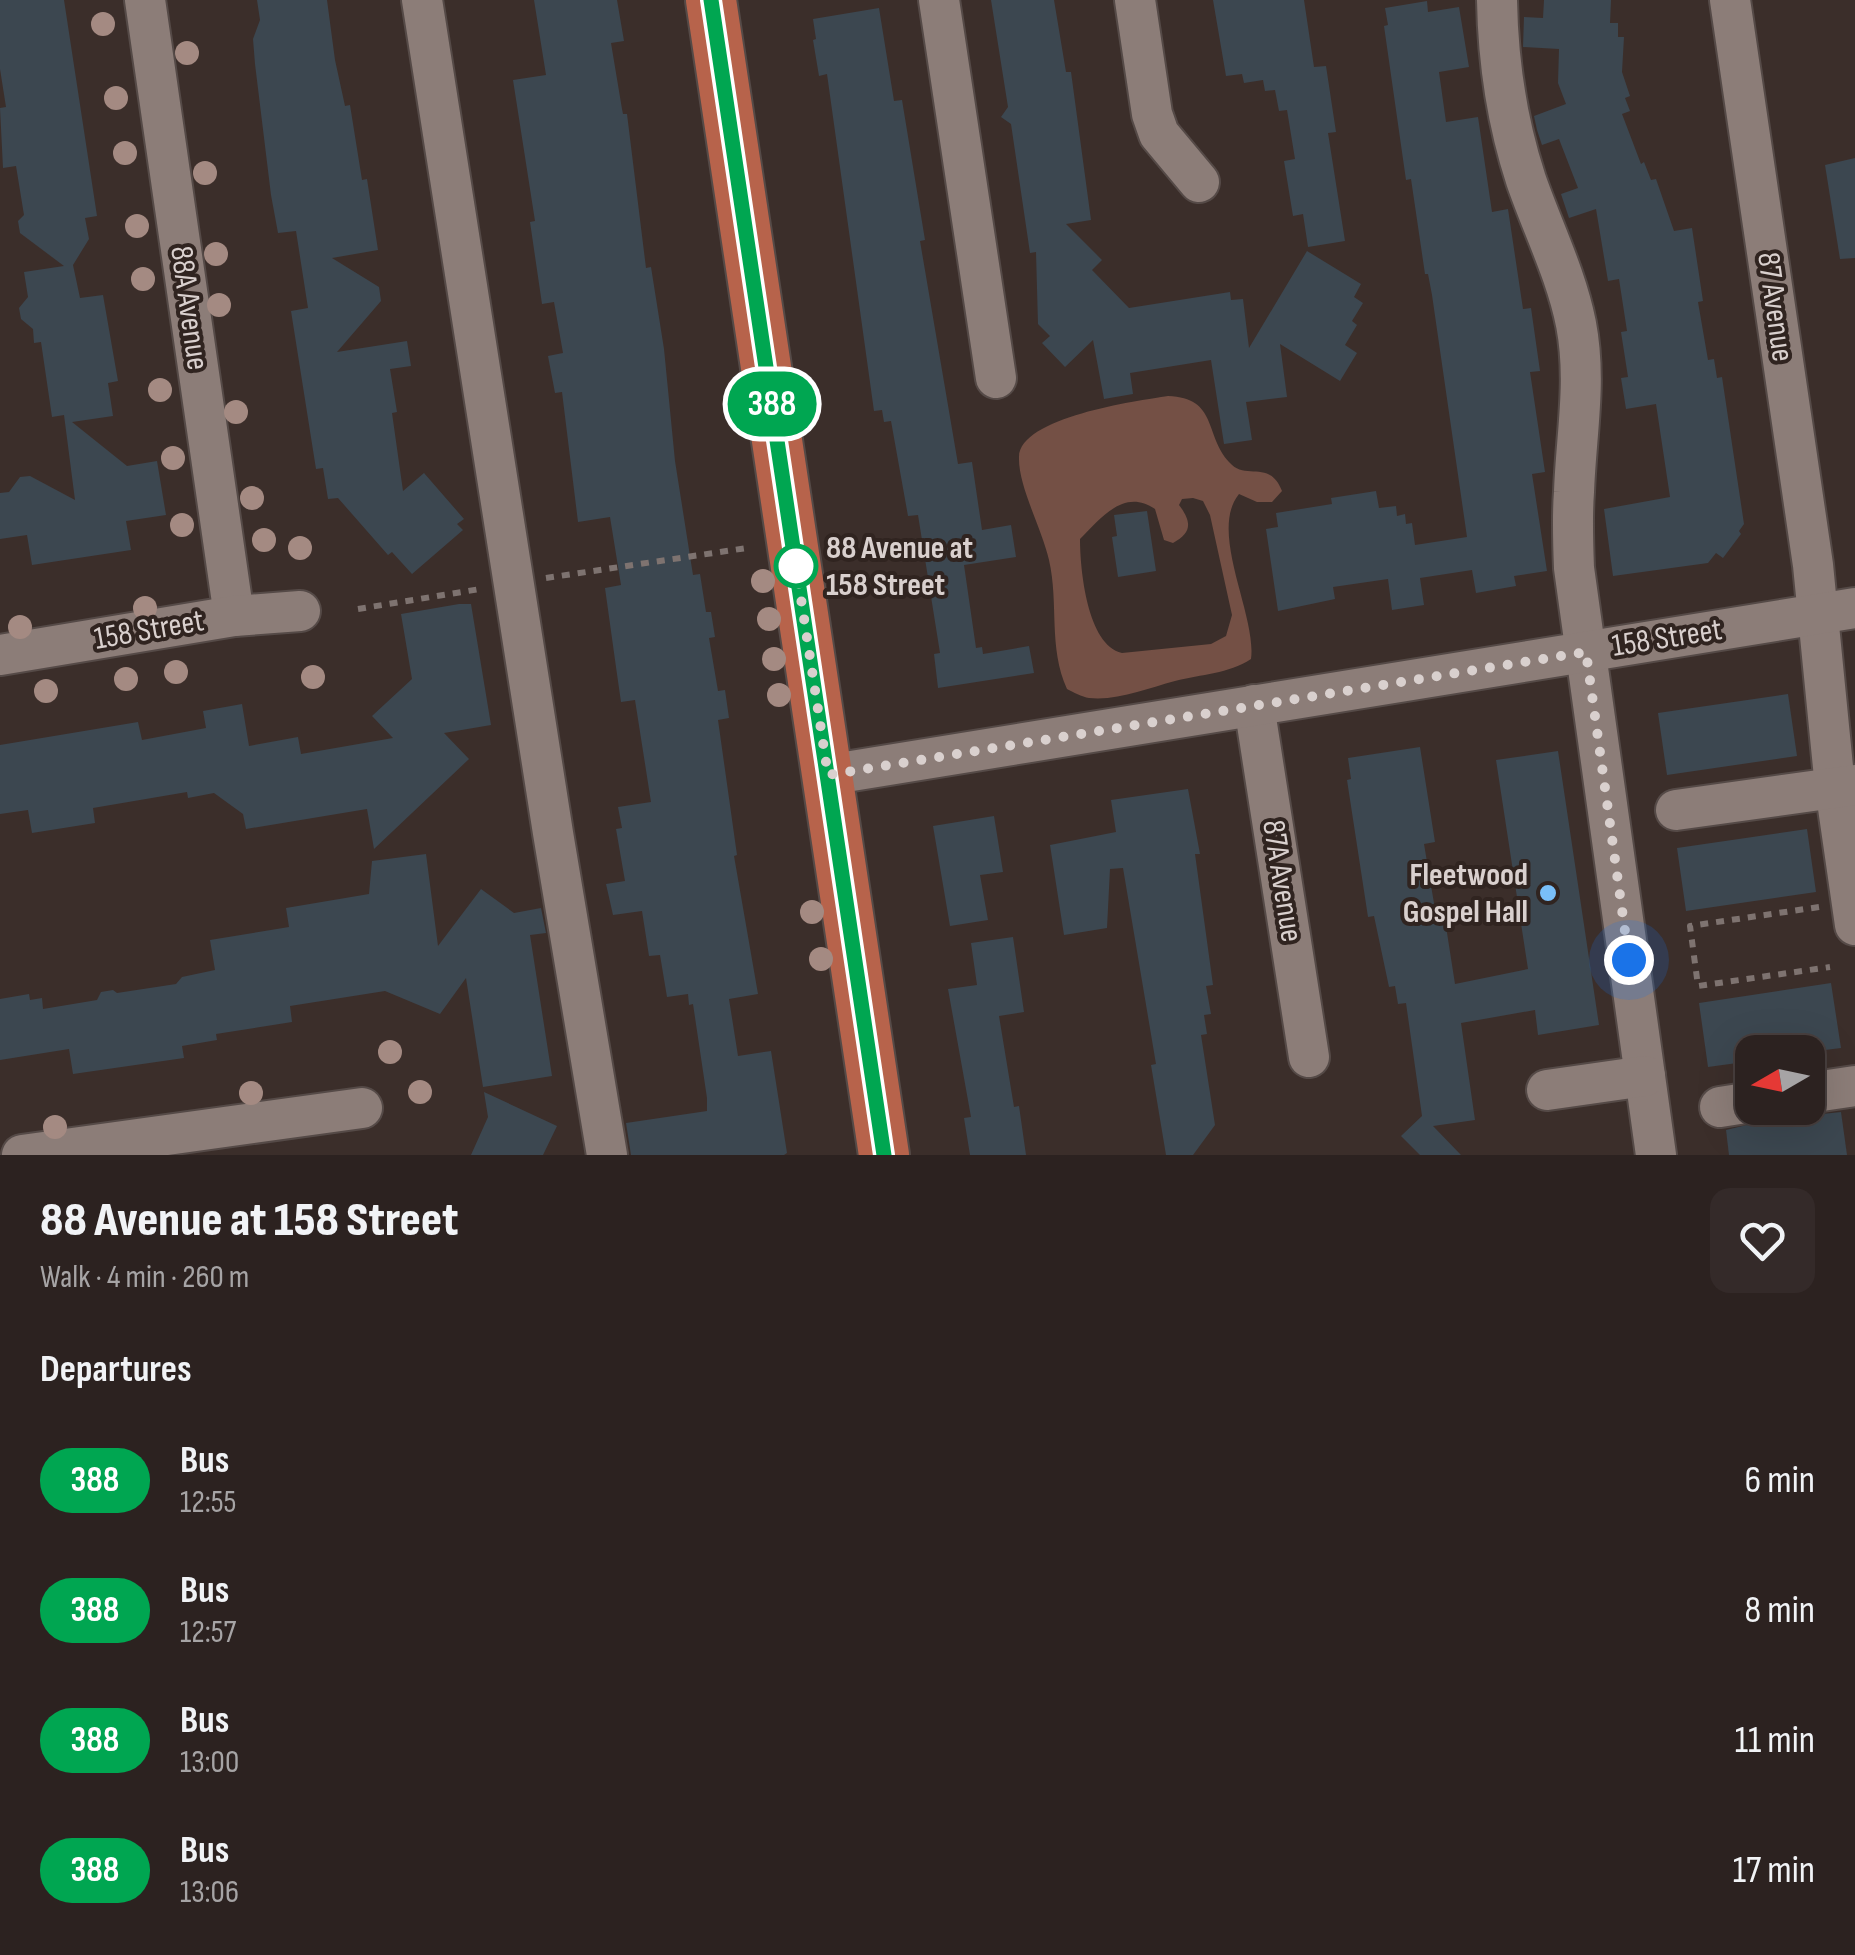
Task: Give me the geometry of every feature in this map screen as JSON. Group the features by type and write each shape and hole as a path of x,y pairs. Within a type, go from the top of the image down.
{"main road":[{"path":"711,0 884,1155"}],"street":[{"name":"88A Avenue","path":"145,0 234,616"},
{"path":"422,0 606,1155"},
{"path":"939,0 996,378"},
{"path":"1135,0 1152,114 1159,134 1199,182"},
{"path":"1497,0 1510,121 1528,184 1563,274 1578,339 1582,389 1573,542 1576,596 1656,1155"},
{"name":"87 Avenue","path":"1730,0 1836,611 1855,926"},
{"name":"158 Street","path":"0,656 234,616 300,611"},
{"name":"158 Street","path":"828,775 1836,611"},
{"name":"87A Avenue","path":"1254,705 1309,1057"},
{"path":"1676,810 1845,786"},
{"path":"1547,1090 1645,1076"},
{"path":"1825,1090 1855,1086"},
{"path":"22,1155 362,1108"}],"path":[{"path":"536,580 746,548"},
{"path":"358,609 492,587"},
{"path":"1820,906 1690,926 1698,986 1830,967"}],"shaded area":[{"path":"1168,396 1195,403 1203,410 1229,462 1236,468 1271,475 1282,491 1272,502 1257,502 1239,494 1231,510 1231,551 1251,641 1251,659 1224,671 1133,693 1111,698 1086,697 1067,689 1061,673 1049,560 1022,481 1019,457 1024,443 1058,421","holes":["1182,499 1203,501 1210,515 1232,615 1226,636 1211,644 1122,653 1110,647 1093,621 1088,604 1080,539 1114,508 1133,502 1155,509 1164,540 1173,543 1188,527 1179,505"]}],"building":[{"path":"0,0 64,0 97,216 85,218 89,239 73,265 80,298 103,295 118,381 108,383 113,416 72,422 127,466 157,461 166,515 126,521 131,550 32,565 27,535 0,539 0,493 9,492 20,477 30,476 75,500 64,415 52,417 41,342 34,343 33,329 21,319 19,308 28,297 24,272 64,266 20,233 18,221 24,215 16,166 3,168 0,108 6,107 0,69"},
{"path":"257,0 327,0 335,60 345,106 350,105 362,180 367,179 378,250 332,258 379,287 381,301 337,352 407,341 411,366 390,369 403,491 424,473 464,519 457,524 463,530 412,574 392,552 388,555 338,498 328,499 323,468 316,469 291,311 308,308 296,231 278,233 271,195 253,39 260,20"},
{"path":"534,0 617,0 624,41 611,43 623,114 627,114 646,268 651,267 664,349 675,461 693,575 700,574 706,612 711,612 715,637 709,638 718,691 725,690 729,718 718,720 737,855 734,856 758,994 729,999 738,1056 771,1051 787,1153 784,1155 631,1155 626,1123 707,1111 707,1098 693,1004 689,1005 688,994 667,997 660,955 649,956 642,911 613,915 606,884 625,881 616,829 622,828 618,807 651,802 635,700 621,702 605,588 621,585 610,517 578,522 562,392 555,393 548,356 563,353 554,302 542,304 530,222 535,221 513,80 546,75"},
{"path":"991,0 1054,0 1066,72 1071,72 1091,220 1066,224 1102,260 1092,270 1129,308 1230,292 1231,300 1243,299 1249,348 1307,251 1361,284 1354,297 1363,303 1352,321 1357,325 1345,345 1357,353 1340,381 1280,344 1287,397 1246,402 1252,440 1224,444 1211,360 1130,373 1133,394 1104,399 1093,340 1065,367 1042,343 1050,336 1038,324 1036,252 1030,253 1011,124 1001,117 1008,107"},
{"path":"1213,0 1304,0 1314,67 1326,66 1336,132 1328,133 1345,241 1308,247 1303,214 1293,216 1284,161 1295,159 1287,110 1279,111 1275,90 1265,91 1263,80 1244,83 1242,74 1226,76"},
{"path":"1544,0 1611,0 1610,23 1618,23 1618,37 1624,37 1622,72 1630,96 1625,98 1630,111 1622,114 1641,164 1644,162 1651,180 1656,179 1674,231 1692,228 1708,360 1714,359 1717,378 1722,377 1744,524 1723,558 1716,553 1708,563 1613,576 1604,509 1670,497 1656,404 1626,409 1621,378 1628,377 1621,332 1627,331 1619,279 1608,281 1596,209 1569,218 1561,194 1578,188 1559,139 1542,145 1537,130 1534,116 1566,104 1558,83 1559,49 1523,47 1524,17 1543,18"},
{"path":"1427,1 1428,12 1459,7 1469,67 1439,72 1446,122 1478,117 1492,212 1508,209 1523,309 1531,308 1540,371 1530,372 1545,472 1532,474 1547,571 1514,576 1516,586 1476,593 1472,570 1420,578 1424,605 1392,610 1388,579 1333,587 1335,599 1278,611 1266,529 1278,527 1276,513 1332,504 1331,498 1376,491 1379,508 1396,506 1397,516 1405,514 1406,524 1412,523 1415,545 1467,537 1432,295 1425,274 1411,179 1406,180 1384,26 1388,25 1385,8"},
{"path":"879,8 894,101 902,100 925,240 920,241 958,464 972,462 982,530 1011,525 1016,557 964,565 976,648 982,647 983,654 1029,646 1034,673 938,688 934,654 940,653 918,515 908,516 891,421 884,422 882,410 874,411 827,74 819,76 813,40 813,19"},
{"path":"1855,158 1855,258 1840,259 1825,165"},
{"path":"1147,511 1156,571 1118,577 1112,537 1117,536 1114,515"},
{"path":"471,604 491,725 444,733 469,759 374,849 367,809 246,829 243,814 214,793 188,798 187,792 93,808 95,823 32,833 28,810 0,814 0,745 138,722 142,740 206,728 203,711 242,704 249,746 298,737 301,754 393,738 372,716 412,679 401,614"},
{"path":"1788,694 1797,756 1667,775 1658,713"},
{"path":"1420,747 1435,842 1424,844 1437,921 1445,920 1455,984 1528,969 1496,760 1558,751 1599,1025 1538,1035 1535,1010 1461,1023 1475,1120 1433,1126 1461,1155 1420,1155 1401,1136 1422,1116 1406,1003 1398,1004 1395,986 1389,987 1374,916 1368,917 1347,780 1351,779 1348,758"},
{"path":"1188,789 1200,854 1195,854 1213,985 1206,986 1211,1014 1204,1015 1207,1034 1201,1035 1215,1125 1193,1155 1166,1155 1151,1065 1156,1064 1123,868 1110,869 1107,928 1064,935 1050,845 1116,832 1111,800"},
{"path":"994,816 1003,872 980,875 988,920 950,926 933,826"},
{"path":"1807,829 1816,892 1686,911 1677,848"},
{"path":"426,854 438,946 481,889 514,913 541,908 546,933 530,935 552,1076 483,1087 466,978 440,1014 385,991 290,1006 292,1022 216,1034 217,1040 182,1046 184,1058 73,1074 69,1049 0,1060 0,999 29,994 30,1000 42,998 43,1009 97,1000 101,992 176,984 182,977 215,970 210,940 289,927 286,908 369,894 372,861"},
{"path":"1013,937 1024,1012 999,1016 1026,1155 970,1155 964,1118 971,1117 948,989 977,985 971,943"},
{"path":"1831,983 1841,1048 1825,1050 1825,1035 1735,1035 1735,1063 1708,1067 1699,1003"},
{"path":"484,1092 557,1126 543,1155 471,1155 488,1117"},
{"path":"1841,1112 1847,1155 1729,1155 1726,1130 1746,1125 1825,1125 1825,1114"}],"bus line":[{"name":"388","path":"711,0 884,1155"}],"place":[{"name":"88 Avenue at 158 Street","path":"796,566"},
{"name":"Fleetwood Gospel Hall","path":"1548,893"}],"route":[{"path":"796,566 828,775 1586,652 1629,960"}]}
